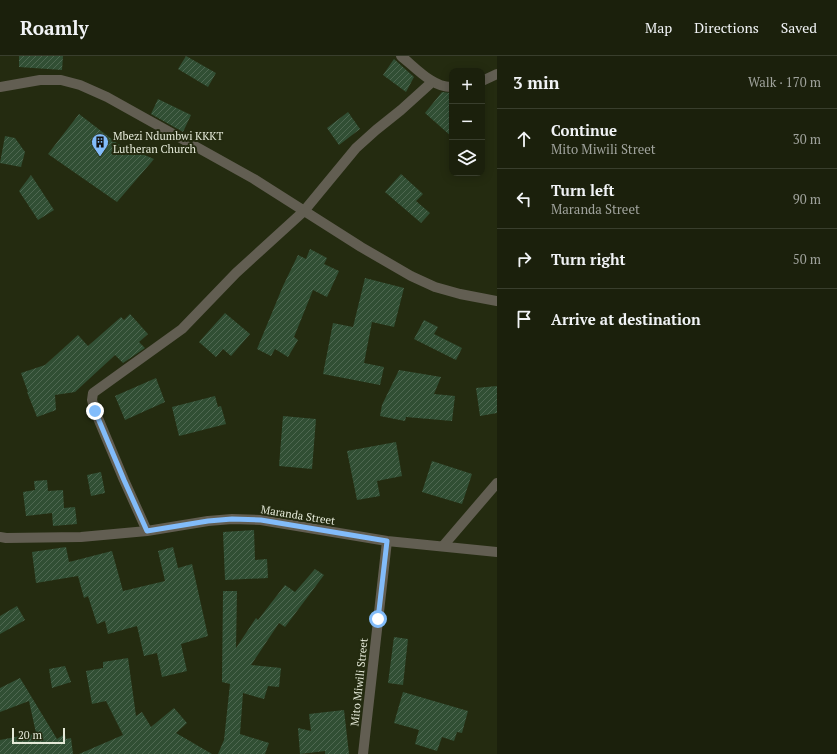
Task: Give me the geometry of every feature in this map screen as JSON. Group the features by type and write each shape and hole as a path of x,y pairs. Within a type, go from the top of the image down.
{"street":[{"path":"401,56 432,82 440,86 449,87"},
{"path":"485,80 497,74"},
{"path":"0,87 40,80 61,80 80,85 107,97 204,150 254,179 411,276 434,287 497,301"},
{"path":"147,531 95,411 92,400 93,393 182,329 236,273 304,210 356,148 432,82"},
{"path":"443,546 497,483"},
{"name":"Maranda Street","path":"0,537 82,536 147,531 208,521 232,519 261,520 387,541 497,552"},
{"name":"Mito Miwili Street","path":"363,754 387,541"}],"building":[{"path":"19,56 63,56 62,70 19,67"},
{"path":"186,56 216,73 208,87 178,69"},
{"path":"394,59 414,77 406,92 383,75"},
{"path":"442,92 449,93 449,134 425,113"},
{"path":"158,99 191,115 183,132 151,114"},
{"path":"348,112 360,129 339,145 327,128"},
{"name":"Mbezi Ndumbwi KKKT Lutheran Church","path":"79,114 118,144 154,159 117,202 48,154"},
{"path":"5,136 15,138 25,152 21,167 0,163"},
{"path":"401,174 423,194 416,201 430,213 421,223 385,192"},
{"path":"31,175 54,210 38,220 19,191"},
{"path":"310,249 327,258 324,264 339,271 327,297 313,290 294,337 298,340 288,357 275,349 271,356 257,349 283,286 298,255 306,259"},
{"path":"365,278 404,288 394,327 372,322 364,363 384,367 380,385 323,374 333,323 353,327"},
{"path":"225,313 250,334 231,356 223,349 216,357 199,342"},
{"path":"130,314 148,334 139,342 145,348 123,363 115,355 75,392 55,395 56,410 37,417 21,373 45,365 78,335 88,346 121,317 124,320"},
{"path":"424,320 438,327 434,334 462,348 456,360 414,339"},
{"path":"399,370 441,377 434,394 455,396 452,421 406,417 405,421 380,416 382,405"},
{"path":"156,378 165,402 125,420 115,396"},
{"path":"497,386 497,413 480,416 476,388"},
{"path":"215,396 218,407 221,406 226,424 179,436 172,407"},
{"path":"283,416 316,419 312,469 279,466"},
{"path":"396,442 402,476 377,481 380,496 357,500 347,451"},
{"path":"432,461 472,474 462,504 422,492"},
{"path":"101,472 105,493 91,496 87,475"},
{"path":"47,480 48,491 63,490 64,508 75,507 77,524 53,526 52,513 26,516 23,492 35,490 34,481"},
{"path":"254,530 255,560 267,559 268,578 225,580 223,532"},
{"path":"66,547 69,562 112,551 123,591 165,581 158,551 173,547 178,568 192,564 208,636 181,644 187,671 162,677 157,653 144,656 137,626 108,634 105,621 97,624 88,596 84,598 78,576 36,583 32,552"},
{"path":"315,569 324,575 285,627 279,623 251,665 281,668 279,687 268,686 264,699 243,693 240,734 269,743 265,754 218,754 224,740 230,684 222,682 223,591 237,591 236,648 256,618 258,620 285,585 295,592"},
{"path":"17,606 25,620 0,634 0,616"},
{"path":"394,637 408,639 403,685 388,683"},
{"path":"128,658 136,716 142,712 151,727 174,708 187,723 176,733 212,754 79,754 123,735 106,701 92,704 86,671 103,668 103,662"},
{"path":"65,666 71,682 52,688 49,669"},
{"path":"20,678 57,739 65,734 66,739 71,738 73,754 0,754 0,740 36,733 29,701 0,712 0,688"},
{"path":"403,692 468,711 462,733 457,732 454,741 442,737 437,751 415,744 419,730 394,723"},
{"path":"344,710 349,754 325,754 325,751 300,754 298,728 311,731 309,714"}],"place":[{"name":"Mbezi Ndumbwi KKKT Lutheran Church","path":"100,157"}],"route":[{"path":"95,411 147,531 208,521 232,519 261,520 387,541 378,619"}]}
